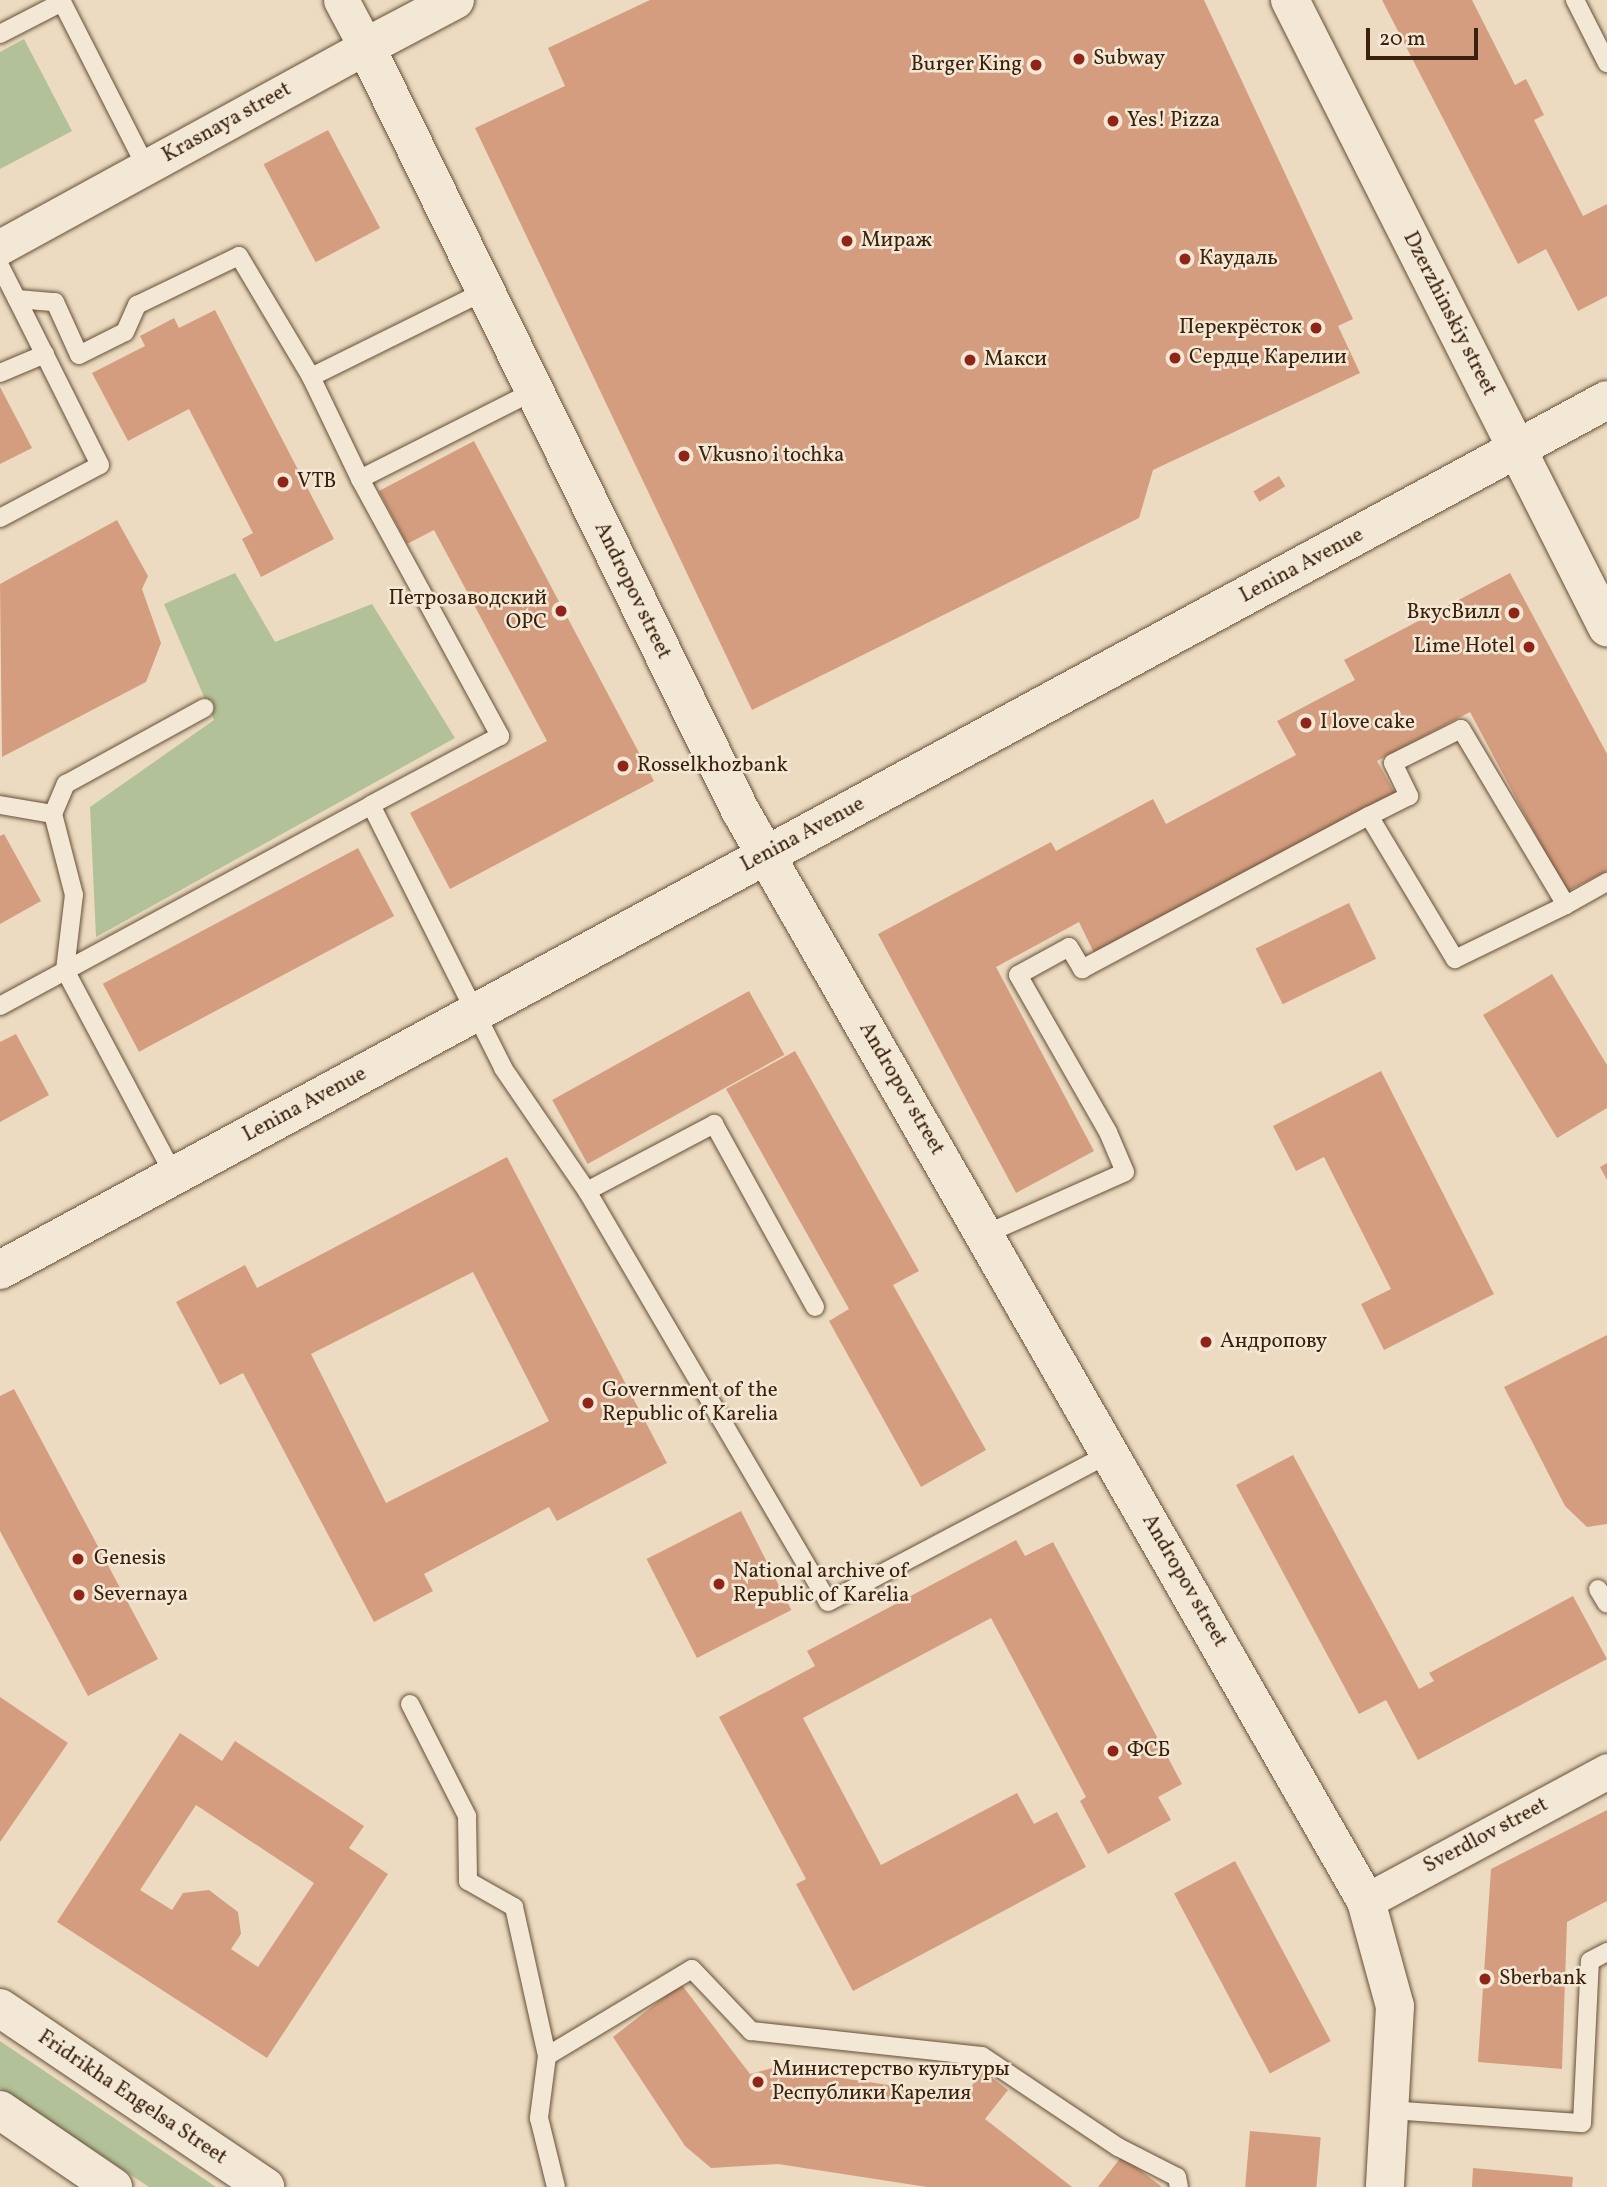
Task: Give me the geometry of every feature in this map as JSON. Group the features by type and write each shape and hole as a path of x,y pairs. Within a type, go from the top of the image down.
{"street":[{"name":"Andropov street","path":"341,0 764,854 986,1234 1366,1901 1395,2006 1385,2187"},
{"name":"Krasnaya street","path":"0,247 455,0"},
{"name":"Dzerzhinskiy street","path":"1290,0 1607,627"},
{"name":"Lenina Avenue","path":"0,1270 1607,400"},
{"name":"Sverdlov street","path":"1366,1901 1607,1771"},
{"name":"Fridrikha Engelsa Street","path":"0,2008 265,2187"},
{"path":"0,2110 113,2187"}],"lane":[{"path":"1575,0 1607,63"},
{"path":"0,34 62,1 146,167"},
{"path":"0,1006 500,736 360,479 311,377 239,256 137,305 125,332 79,355 55,302 18,299"},
{"path":"0,266 100,466 0,518"},
{"path":"311,377 485,290"},
{"path":"0,373 45,354"},
{"path":"360,479 534,391"},
{"path":"174,1175 65,970 74,895 53,814 66,784 204,708"},
{"path":"986,1234 1125,1172 1108,1132 1018,975 1069,947 1082,969 1409,796 1393,763 1461,729 1566,905"},
{"path":"0,805 53,814"},
{"path":"371,805 503,1068 587,1191 828,1602 1111,1453"},
{"path":"1369,816 1455,958 1607,883"},
{"path":"587,1191 714,1124 815,1307"},
{"path":"410,1704 467,1816 468,1881 514,1907 547,2056 539,2119 556,2187"},
{"path":"1389,2109 1582,2123 1590,1961 1607,1952"},
{"path":"547,2056 692,1969 751,2031 982,2056 1118,2147 1177,2177 1179,2187"}],"green space":[{"path":"24,39 72,131 0,169 0,52"},
{"path":"235,573 275,642 372,604 455,738 96,937 90,807 214,720 164,604"},
{"path":"0,2041 216,2187 149,2187 0,2088"}],"building":[{"name":"Макси","path":"650,0 1204,0 1353,319 1338,326 1360,373 1153,470 1139,518 752,710 475,128 565,86 548,48"},
{"path":"1382,0 1472,0 1515,85 1526,79 1544,115 1534,120 1583,216 1607,204 1607,296 1578,311 1546,249 1518,264"},
{"path":"328,130 380,228 316,262 264,164"},
{"path":"215,310 334,539 261,577 242,539 253,533 189,409 128,441 92,373 145,346 140,336 174,318 179,328"},
{"path":"0,387 32,448 0,464"},
{"path":"474,441 654,781 450,889 410,813 547,741 434,530 407,544 379,491"},
{"path":"1279,476 1285,486 1259,502 1253,491"},
{"path":"117,520 148,576 142,589 161,643 146,682 2,757 0,584"},
{"path":"1510,573 1607,754 1607,871 1566,892 1470,712 1377,761 1396,795 1095,955 1079,922 996,967 1094,1151 1016,1193 878,934 1051,842 1056,851 1153,799 1166,824 1296,755 1277,721 1355,680 1344,660"},
{"path":"4,834 41,901 0,924 0,836"},
{"path":"358,848 394,916 139,1052 103,984"},
{"path":"1349,903 1376,959 1283,1004 1256,949"},
{"path":"1552,974 1607,1065 1607,1108 1557,1138 1483,1015"},
{"path":"749,991 784,1055 588,1164 552,1100"},
{"path":"16,1034 49,1095 0,1122 0,1042"},
{"path":"795,1051 919,1271 893,1285 986,1450 921,1487 829,1321 849,1309 726,1089"},
{"path":"1381,1071 1494,1294 1384,1350 1361,1304 1391,1289 1324,1157 1296,1171 1273,1126"},
{"name":"Government of the Republic of Karelia","path":"507,1157 667,1463 557,1521 549,1507 424,1574 433,1591 374,1622 243,1373 220,1385 176,1302 245,1265 257,1288","holes":["473,1272 549,1421 386,1503 311,1354"]},
{"path":"1607,1163 1607,1180 1600,1167"},
{"path":"1607,1335 1607,1524 1587,1527 1565,1506 1504,1387"},
{"name":"Severnaya","path":"14,1389 158,1659 88,1696 0,1531 0,1396"},
{"path":"1293,1455 1419,1689 1434,1681 1429,1673 1573,1596 1607,1659 1418,1760 1386,1700 1359,1714 1236,1485"},
{"name":"National archive of Republic of Karelia","path":"741,1511 791,1610 697,1658 647,1559"},
{"name":"ФСБ","path":"1016,1540 1025,1556 1053,1542 1182,1784 1158,1797 1171,1820 1108,1854 1080,1801 1086,1797 991,1618 803,1718 881,1865 1017,1793 1034,1824 1057,1812 1086,1867 853,1991 796,1884 806,1879 719,1717 815,1666 807,1651"},
{"path":"0,1697 68,1743 0,1842"},
{"path":"180,1733 222,1761 235,1741 364,1826 349,1848 388,1874 267,2058 57,1922","holes":["196,1805 314,1883 258,1967 231,1949 241,1934 238,1912 209,1890 183,1893 172,1910 140,1890"]},
{"path":"1607,1810 1607,1901 1567,1922 1562,2069 1478,2062 1491,1869"},
{"path":"1235,1861 1331,2041 1270,2074 1174,1893"},
{"name":"Министерство культуры Республики Карелия","path":"681,1984 750,2074 773,2068 964,2096 983,2071 1008,2090 985,2119 1072,2187 927,2187 778,2164 711,2168 685,2146 613,2037"},
{"path":"1250,2131 1321,2137 1316,2187 1245,2187"},
{"path":"1122,2156 1162,2187 1098,2187"},
{"path":"1473,2168 1573,2177 1572,2187 1472,2187"}],"place":[{"name":"Subway","path":"1079,59"},
{"name":"Burger King","path":"1036,65"},
{"name":"Yes! Pizza","path":"1113,121"},
{"name":"Мираж","path":"847,241"},
{"name":"Каудаль","path":"1185,259"},
{"name":"Перекрёсток","path":"1316,328"},
{"name":"Сердце Карелии","path":"1175,358"},
{"name":"Макси","path":"970,360"},
{"name":"Vkusno i tochka","path":"684,456"},
{"name":"VTB","path":"283,482"},
{"name":"Петрозаводский ОРС","path":"561,611"},
{"name":"ВкусВилл","path":"1514,613"},
{"name":"Lime Hotel","path":"1529,647"},
{"name":"I love cake","path":"1306,723"},
{"name":"Rosselkhozbank","path":"623,766"},
{"name":"Андропову","path":"1206,1342"},
{"name":"Government of the Republic of Karelia","path":"588,1403"},
{"name":"Genesis","path":"78,1559"},
{"name":"National archive of Republic of Karelia","path":"719,1584"},
{"name":"Severnaya","path":"79,1595"},
{"name":"ФСБ","path":"1113,1751"},
{"name":"Sberbank","path":"1485,1979"},
{"name":"Министерство культуры Республики Карелия","path":"758,2082"}]}
